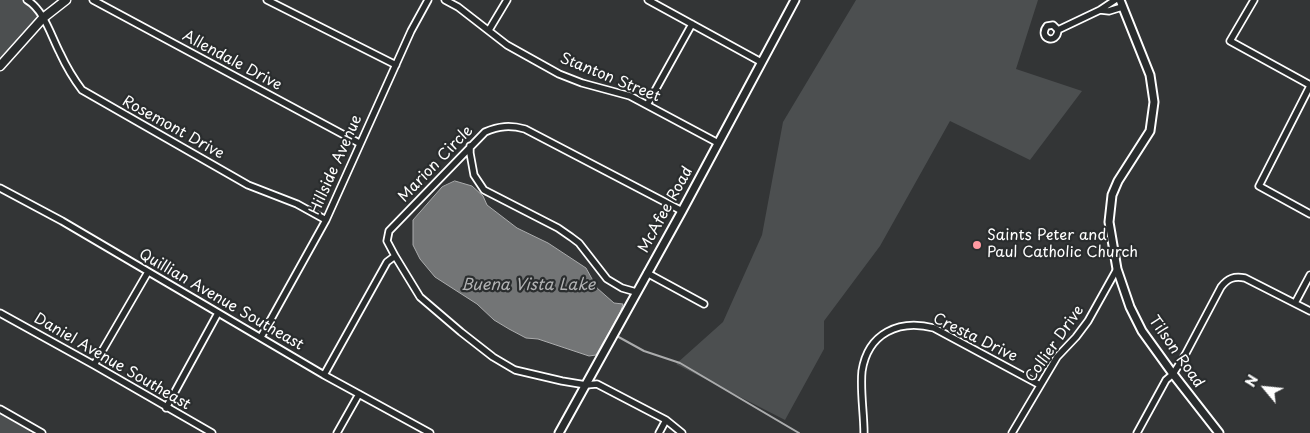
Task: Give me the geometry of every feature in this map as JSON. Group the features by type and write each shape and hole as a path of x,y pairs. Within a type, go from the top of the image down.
{"main road":[{"path":"0,66 43,18 66,0"}],"street":[{"name":"Rosemont Drive","path":"27,0 33,3 43,18 72,76 82,90 248,185 297,204 326,220"},
{"name":"Allendale Drive","path":"93,0 360,143"},
{"path":"267,0 396,65"},
{"name":"Hillside Avenue","path":"261,337 326,220 411,31 428,0"},
{"name":"Stanton Street","path":"445,0 458,7 507,45 559,74 582,83 630,96 718,143"},
{"path":"489,30 507,0"},
{"path":"648,0 761,62"},
{"name":"McAfee Road","path":"559,433 682,211 795,0"},
{"path":"1058,30 1100,10 1115,0"},
{"path":"1254,0 1230,41 1310,86 1259,184 1260,188 1310,214"},
{"path":"1100,10 1109,11 1121,4"},
{"name":"Tilson Road","path":"1121,4 1150,75 1154,102 1150,131 1118,181 1112,194 1109,222 1117,269 1130,307 1142,331 1219,433"},
{"path":"647,105 692,24"},
{"name":"Marion Circle","path":"682,211 525,129 512,126 497,127 485,132 470,146 389,231 387,241 394,256 420,297 493,357 515,370 562,381 586,385 597,384 666,420 682,433"},
{"path":"470,146 474,176 484,190 558,228 579,243 606,279 622,288 636,292"},
{"name":"Quillian Avenue Southeast","path":"0,188 62,221 324,375 430,433"},
{"path":"324,375 387,262 394,256"},
{"name":"Collier Drive","path":"1012,433 1057,357 1088,321 1117,269"},
{"path":"94,365 148,272"},
{"path":"647,273 704,304"},
{"path":"1295,303 1310,275"},
{"path":"1137,433 1166,380 1173,374 1221,287 1230,278 1240,277 1252,281 1310,311"},
{"path":"166,408 218,313"},
{"name":"Daniel Avenue Southeast","path":"1,316 94,365 212,433"},
{"name":"Cresta Drive","path":"864,433 863,367 876,339 891,330 920,325 934,328 1040,385"},
{"path":"337,433 359,394"},
{"path":"0,409 42,433"},
{"path":"659,433 666,420"}],"shaded area":[{"path":"0,0 28,0 50,12 0,69"},
{"path":"856,0 1038,0 1016,69 1082,91 1030,160 950,121 880,246 824,321 824,349 785,420 676,364 723,322 762,235 783,122"},
{"path":"0,410 32,429 29,433 0,433"}],"water":[{"name":"Buena Vista Lake","path":"455,181 472,186 483,196 487,205 517,228 548,243 586,268 597,288 614,303 623,304 620,313 596,355 589,356 538,339 526,338 509,329 494,320 477,304 435,277 420,259 413,245 413,220 442,187"}],"waterway":[{"path":"615,335 644,351 680,363 799,433"}],"place":[{"name":"Saints Peter and Paul Catholic Church","path":"977,245"}]}
